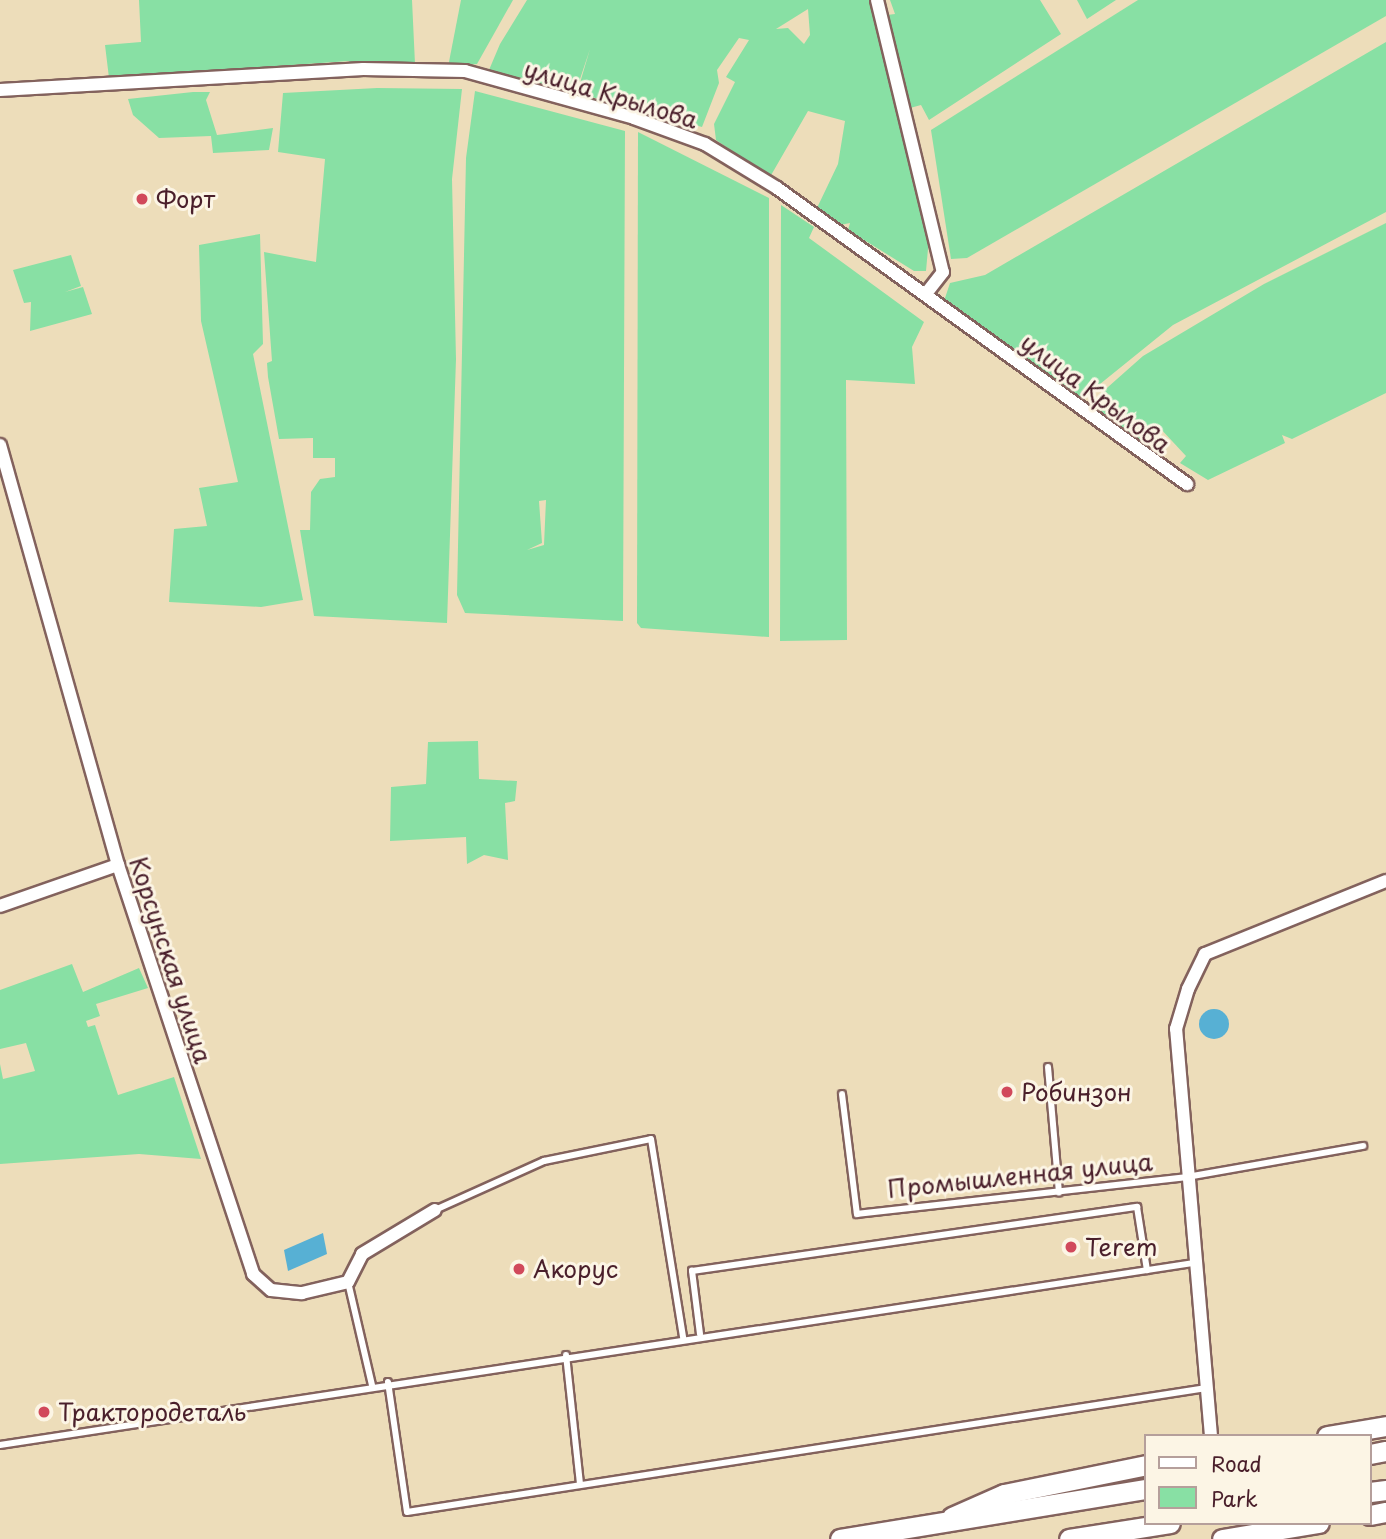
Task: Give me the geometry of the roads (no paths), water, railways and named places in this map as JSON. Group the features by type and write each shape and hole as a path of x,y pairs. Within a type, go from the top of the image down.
{"main road":[{"path":"1339,1434 1386,1426"},
{"path":"942,1522 1004,1494 1144,1465"},
{"path":"840,1539 1144,1489"},
{"path":"1069,1539 1157,1525"},
{"path":"1222,1539 1307,1525"}],"street":[{"path":"877,0 943,271 926,294"},
{"name":"улица Крылова","path":"0,90 363,69 465,71 705,144 926,294 1187,484"},
{"name":"Корсунская улица","path":"0,445 5,489 118,865 253,1274 271,1290 302,1293 348,1282"},
{"path":"0,906 118,865"},
{"name":"Промышленная улица","path":"1212,1434 1194,1263 1177,1028 1205,954 1386,881"},
{"path":"348,1282 362,1254 435,1210"}],"lane":[{"path":"1048,1067 1059,1193"},
{"name":"Промышленная улица","path":"842,1094 857,1214 1187,1177"},
{"path":"435,1210 544,1161 650,1139 683,1337"},
{"path":"1187,1177 1363,1146"},
{"path":"700,1334 692,1271 1137,1207 1147,1270"},
{"path":"0,1445 700,1334 1194,1263"},
{"path":"348,1282 372,1385"},
{"path":"566,1355 580,1484"},
{"path":"388,1382 407,1512 1206,1388"}],"water":[{"path":"1214,1009 1225,1013 1229,1024 1225,1035 1214,1039 1203,1035 1199,1024 1203,1013"},
{"path":"323,1233 327,1254 288,1271 284,1250"}],"place":[{"name":"Форт","path":"142,199"},
{"name":"Робинзон","path":"1007,1092"},
{"name":"Terem","path":"1071,1247"},
{"name":"Акорус","path":"519,1269"},
{"name":"Трактородеталь","path":"44,1412"}]}
